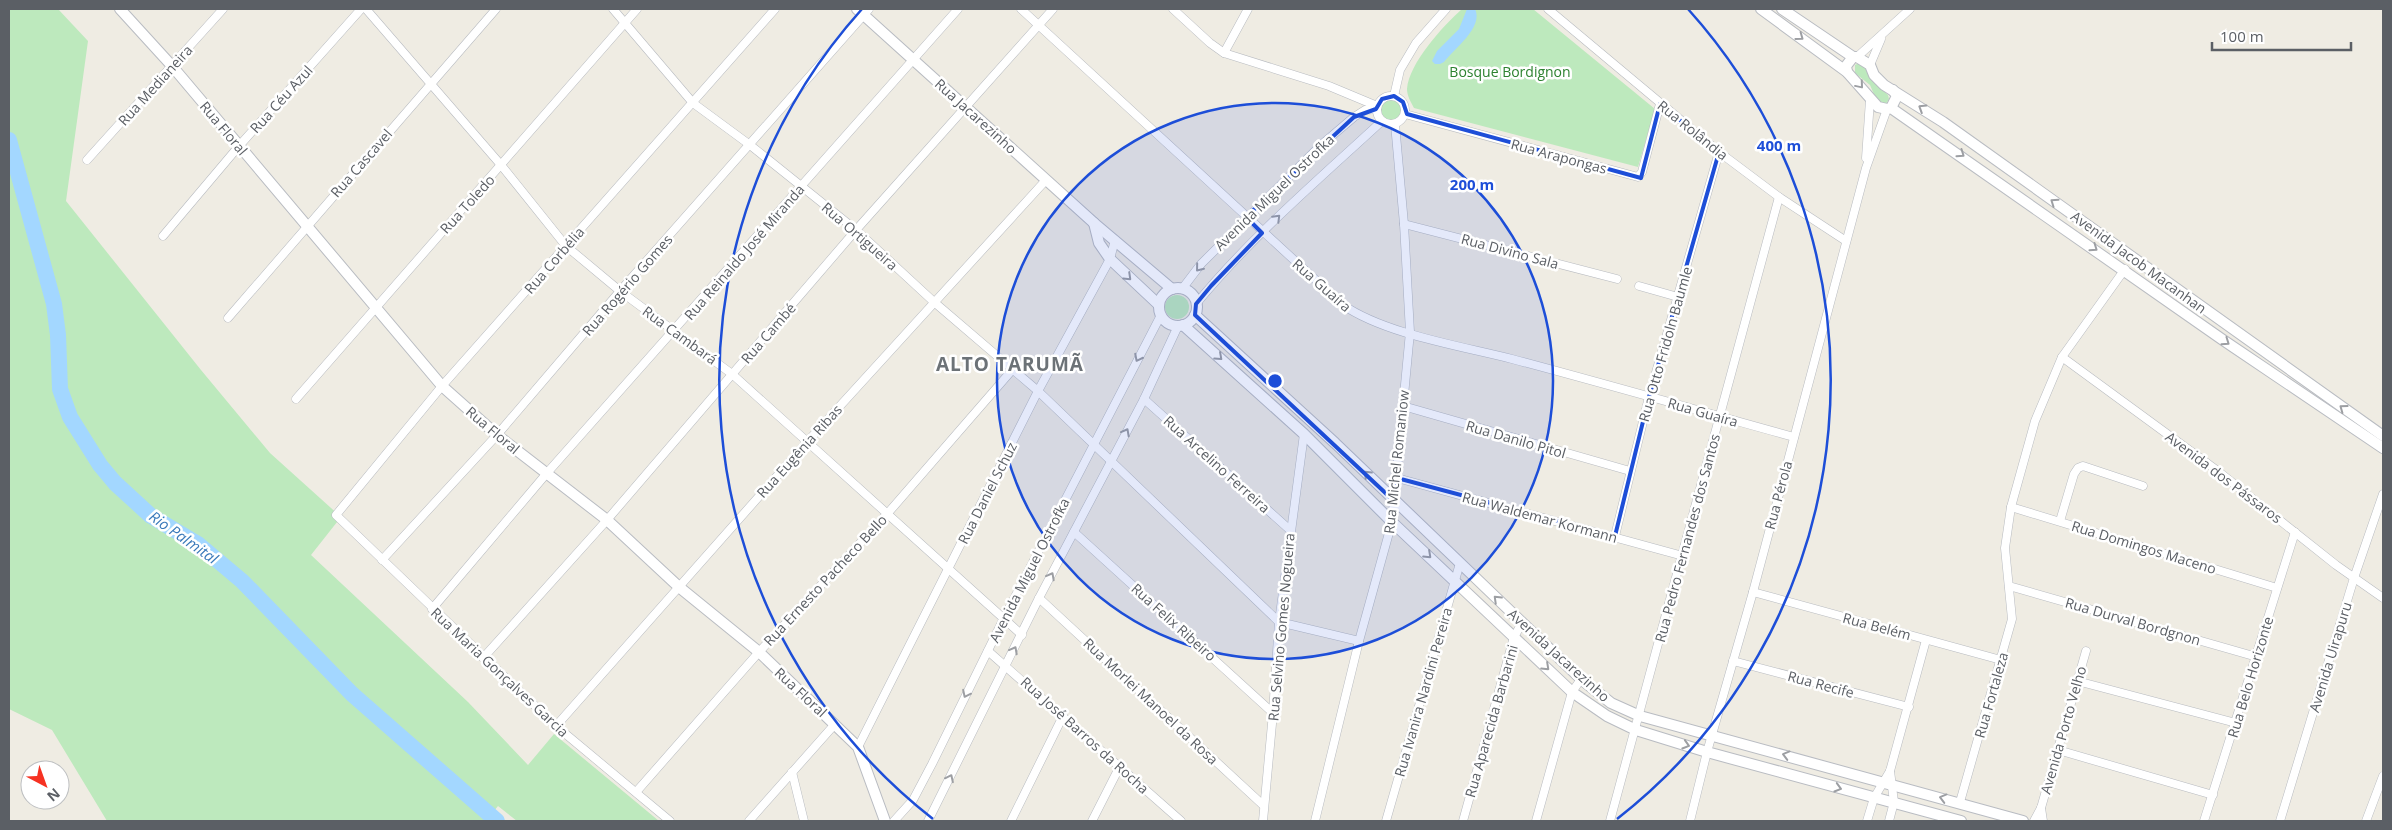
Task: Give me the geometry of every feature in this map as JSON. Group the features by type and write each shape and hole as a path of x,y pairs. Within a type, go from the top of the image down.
{"street":[{"name":"Rua Floral","path":"120,9 172,66 442,386 498,435 607,520 679,587 759,652 858,747 885,821"},
{"name":"Rua Medianeira","path":"87,160 223,9"},
{"name":"Rua Céu Azul","path":"163,236 239,146 361,9"},
{"name":"Rua Cambará","path":"366,9 501,165 566,246 620,291 732,374 888,512 1022,635"},
{"name":"Rua Cascavel","path":"228,318 496,9"},
{"name":"Rua Ortigueira","path":"613,9 692,103 750,145 856,230 934,302 1038,391 1278,622"},
{"name":"Rua Toledo","path":"296,399 637,9"},
{"name":"Rua Corbélia","path":"336,515 442,386 776,9"},
{"name":"Rua Reinaldo José Miranda","path":"432,609 548,473 958,9"},
{"name":"Rua Guaíra","path":"1021,9 1262,233 1343,305 1356,314 1410,332 1794,437"},
{"name":"Rua Cambé","path":"483,658 607,520 856,230 1053,9"},
{"path":"1173,9 1210,43 1224,53 1329,86 1377,107 1382,122 1395,124 1402,120 1405,114 1403,102 1394,96 1382,99 1377,107"},
{"path":"1224,53 1248,9"},
{"path":"1394,96 1400,70 1416,43 1446,9"},
{"name":"Rua Rolândia","path":"1548,9 1719,152 1779,197 1846,240"},
{"name":"Avenida Jacob Macanhan","path":"1761,9 1847,72 1878,107 1889,109 2125,269 2229,344 2383,448"},
{"name":"Avenida Jacob Macanhan","path":"1782,9 1870,65 1880,82 1943,122 2383,436"},
{"path":"1847,72 1846,66 1882,36 1910,9"},
{"name":"Rua Jacarezinho","path":"863,11 912,60 967,106 1094,223 1177,289"},
{"name":"Rua Rogério Gomes","path":"382,560 498,435 620,291 750,145 863,11"},
{"path":"1870,65 1882,36"},
{"path":"1889,109 1897,96 1893,90"},
{"name":"Rua Pérola","path":"1866,168 1870,100"},
{"name":"Rua Arapongas","path":"1405,114 1638,177 1643,170 1660,104"},
{"name":"Avenida Miguel Ostrofka","path":"1177,289 1246,217 1320,146 1354,117 1365,110 1377,107"},
{"name":"Rua Pérola","path":"1690,821 1707,752 1753,592 1866,168 1889,109"},
{"name":"Avenida Miguel Ostrofka","path":"1195,310 1262,233 1308,187 1382,122"},
{"name":"Rua Michel Romaniow","path":"1315,821 1359,641 1392,522 1410,332 1404,224 1395,124"},
{"name":"Rua Otto Fridoln Baumle","path":"1615,536 1649,397 1719,152"},
{"name":"Rua Eugênia Ribas","path":"556,726 808,441 1046,180"},
{"name":"Rua Pedro Fernandes dos Santos","path":"1610,821 1640,716 1779,197"},
{"path":"1094,223 1099,243 1110,259 1160,310 1168,323 1180,325 1195,310 1192,295 1177,289 1163,295 1160,310"},
{"name":"Rua Divino Sala","path":"1404,224 1616,279"},
{"name":"Rua Daniel Schuz","path":"858,747 1038,391 1110,259 1115,240"},
{"name":"Rua Fortaleza","path":"1960,802 2012,619 2005,548 2011,507 2036,422 2062,357 2125,269"},
{"path":"1639,286 1678,297"},
{"name":"Avenida Miguel Ostrofka","path":"894,821 913,800 1160,310"},
{"name":"Avenida Jacarezinho","path":"1195,310 1581,679 1611,702 1640,716 1960,802 2023,821"},
{"name":"Avenida Miguel Ostrofka","path":"928,821 1039,598 1144,399 1180,325"},
{"name":"Avenida Jacarezinho","path":"1180,325 1304,434 1392,522 1572,692 1607,716 1636,730 1707,752 1958,821"},
{"name":"Avenida dos Pássaros","path":"2062,357 2219,472 2354,578 2383,598"},
{"name":"Rua Ernesto Pacheco Bello","path":"637,791 759,652 888,512 1013,369"},
{"name":"Rua Arcelino Ferreira","path":"1144,399 1290,530"},
{"name":"Rua Danilo Pitol","path":"1403,406 1630,471"},
{"name":"Rua Selvino Gomes Nogueira","path":"1263,821 1273,713 1278,622 1304,434"},
{"path":"2060,521 2074,474 2078,468 2083,466 2143,486"},
{"name":"Rua Waldemar Kormann","path":"1397,478 1683,556"},
{"name":"Avenida Uirapuru","path":"2280,821 2354,578 2383,494"},
{"name":"Rua Domingos Maceno","path":"2011,507 2277,588"},
{"name":"Rua Maria Gonçalves Garcia","path":"336,515 556,726 637,791 670,821"},
{"name":"Rua Felix Ribeiro","path":"1074,532 1273,713"},
{"name":"Rua Belo Horizonte","path":"2204,821 2296,532"},
{"name":"Rua Ivanira Nardini Pereira","path":"1386,821 1460,563"},
{"name":"Rua Durval Bordgnon","path":"2009,586 2257,656"},
{"name":"Rua Belém","path":"1753,592 2001,660"},
{"name":"Rua Morlei Manoel da Rosa","path":"1039,598 1263,805"},
{"path":"1278,622 1359,641"},
{"name":"Rua Aparecida Barbarini","path":"1463,821 1514,637 1522,623"},
{"path":"1867,821 1874,798 1890,771 1926,640"},
{"name":"Rua José Barros da Rocha","path":"988,651 1181,821"},
{"name":"Avenida Porto Velho","path":"2034,821 2041,808 2086,651"},
{"name":"Rua Recife","path":"1734,661 1909,707"},
{"path":"1536,821 1572,692 1581,679"},
{"path":"2077,681 2236,723"},
{"path":"1011,821 1063,716"},
{"path":"749,821 835,724"},
{"path":"2058,750 2213,796"},
{"path":"1092,821 1120,766"},
{"path":"1889,821 1894,802 1890,771"},
{"path":"792,772 804,821"},
{"path":"2366,821 2383,776"},
{"name":"Avenida Porto Velho","path":"2041,808 2043,821"},
{"path":"1168,821 1172,813"}],"highlighted area":[{"path":"1394,96 1403,102 1407,114 1641,178 1660,104 1719,152 1649,397 1615,536 1397,478 1394,501 1195,315 1196,304 1262,233 1246,217 1354,117 1376,109 1382,99"}],"green space":[{"path":"9,9 58,9 88,41 66,201 270,453 341,517 311,555 468,702 528,765 554,734 659,821 517,821 498,806 486,821 107,821 52,730 9,709"},
{"name":"Bosque Bordignon","path":"1462,9 1533,9 1655,109 1638,167 1414,108 1408,97 1407,89 1414,68 1428,46"},
{"path":"1859,63 1864,64 1872,80 1888,95 1889,99 1886,104 1882,104 1876,99 1870,85 1855,73 1855,65"},
{"path":"1391,99 1401,106 1402,110 1395,120 1391,121 1381,114 1380,110 1387,100"},
{"path":"1177,295 1182,296 1188,302 1188,312 1182,318 1177,319 1172,318 1166,312 1165,307 1166,302 1172,296"}],"water":[{"path":"1467,9 1475,9 1477,16 1472,30 1444,62 1435,64 1432,61 1437,51 1459,29"}],"waterway":[{"name":"Rio Palmital","path":"9,140 54,304 58,335 60,389 70,417 100,465 115,483 151,516 198,544 242,581 352,694 497,821"}],"district":[{"name":"ALTO TARUMÃ","path":"1010,364"}]}
